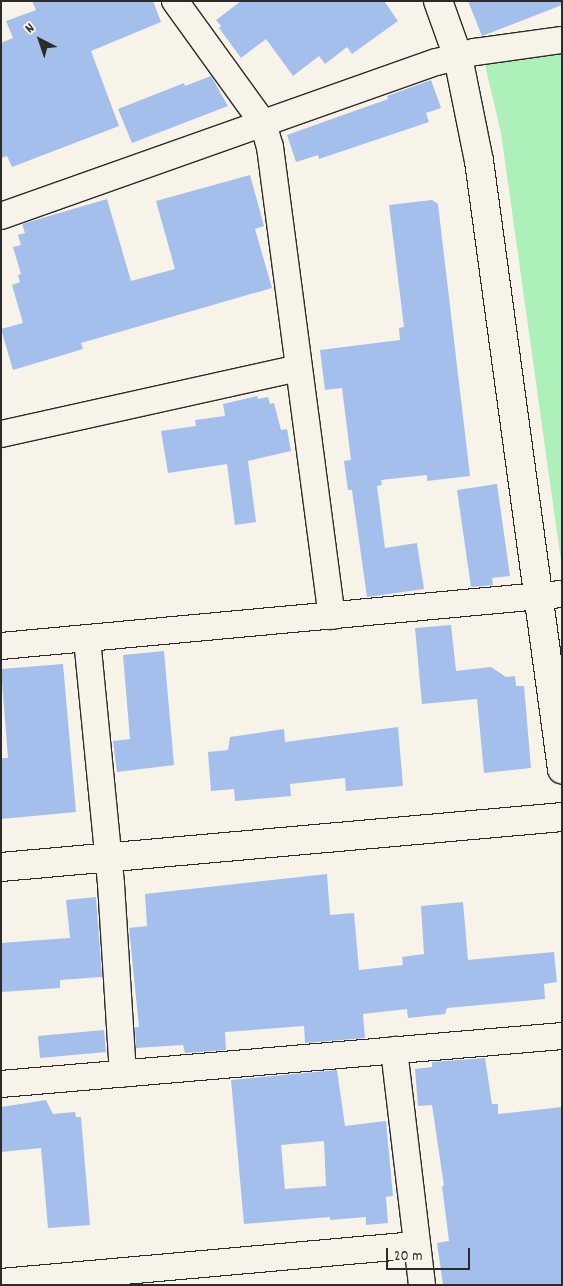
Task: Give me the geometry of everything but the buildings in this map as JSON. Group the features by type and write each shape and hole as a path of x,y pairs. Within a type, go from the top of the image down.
{"street":[{"path":"175,1 264,122 270,147 332,616"},
{"path":"438,1 458,57 479,161 550,595 562,768"},
{"path":"1,216 264,122 458,57 562,40"},
{"path":"1,434 298,368"},
{"path":"1,646 550,595"},
{"path":"88,639 108,857 123,1074"},
{"path":"1,867 562,817"},
{"path":"1,1084 562,1036"},
{"path":"394,1050 422,1285"},
{"path":"1,1282 416,1245"}],"green space":[{"path":"562,53 562,568 501,133 485,65"}]}
